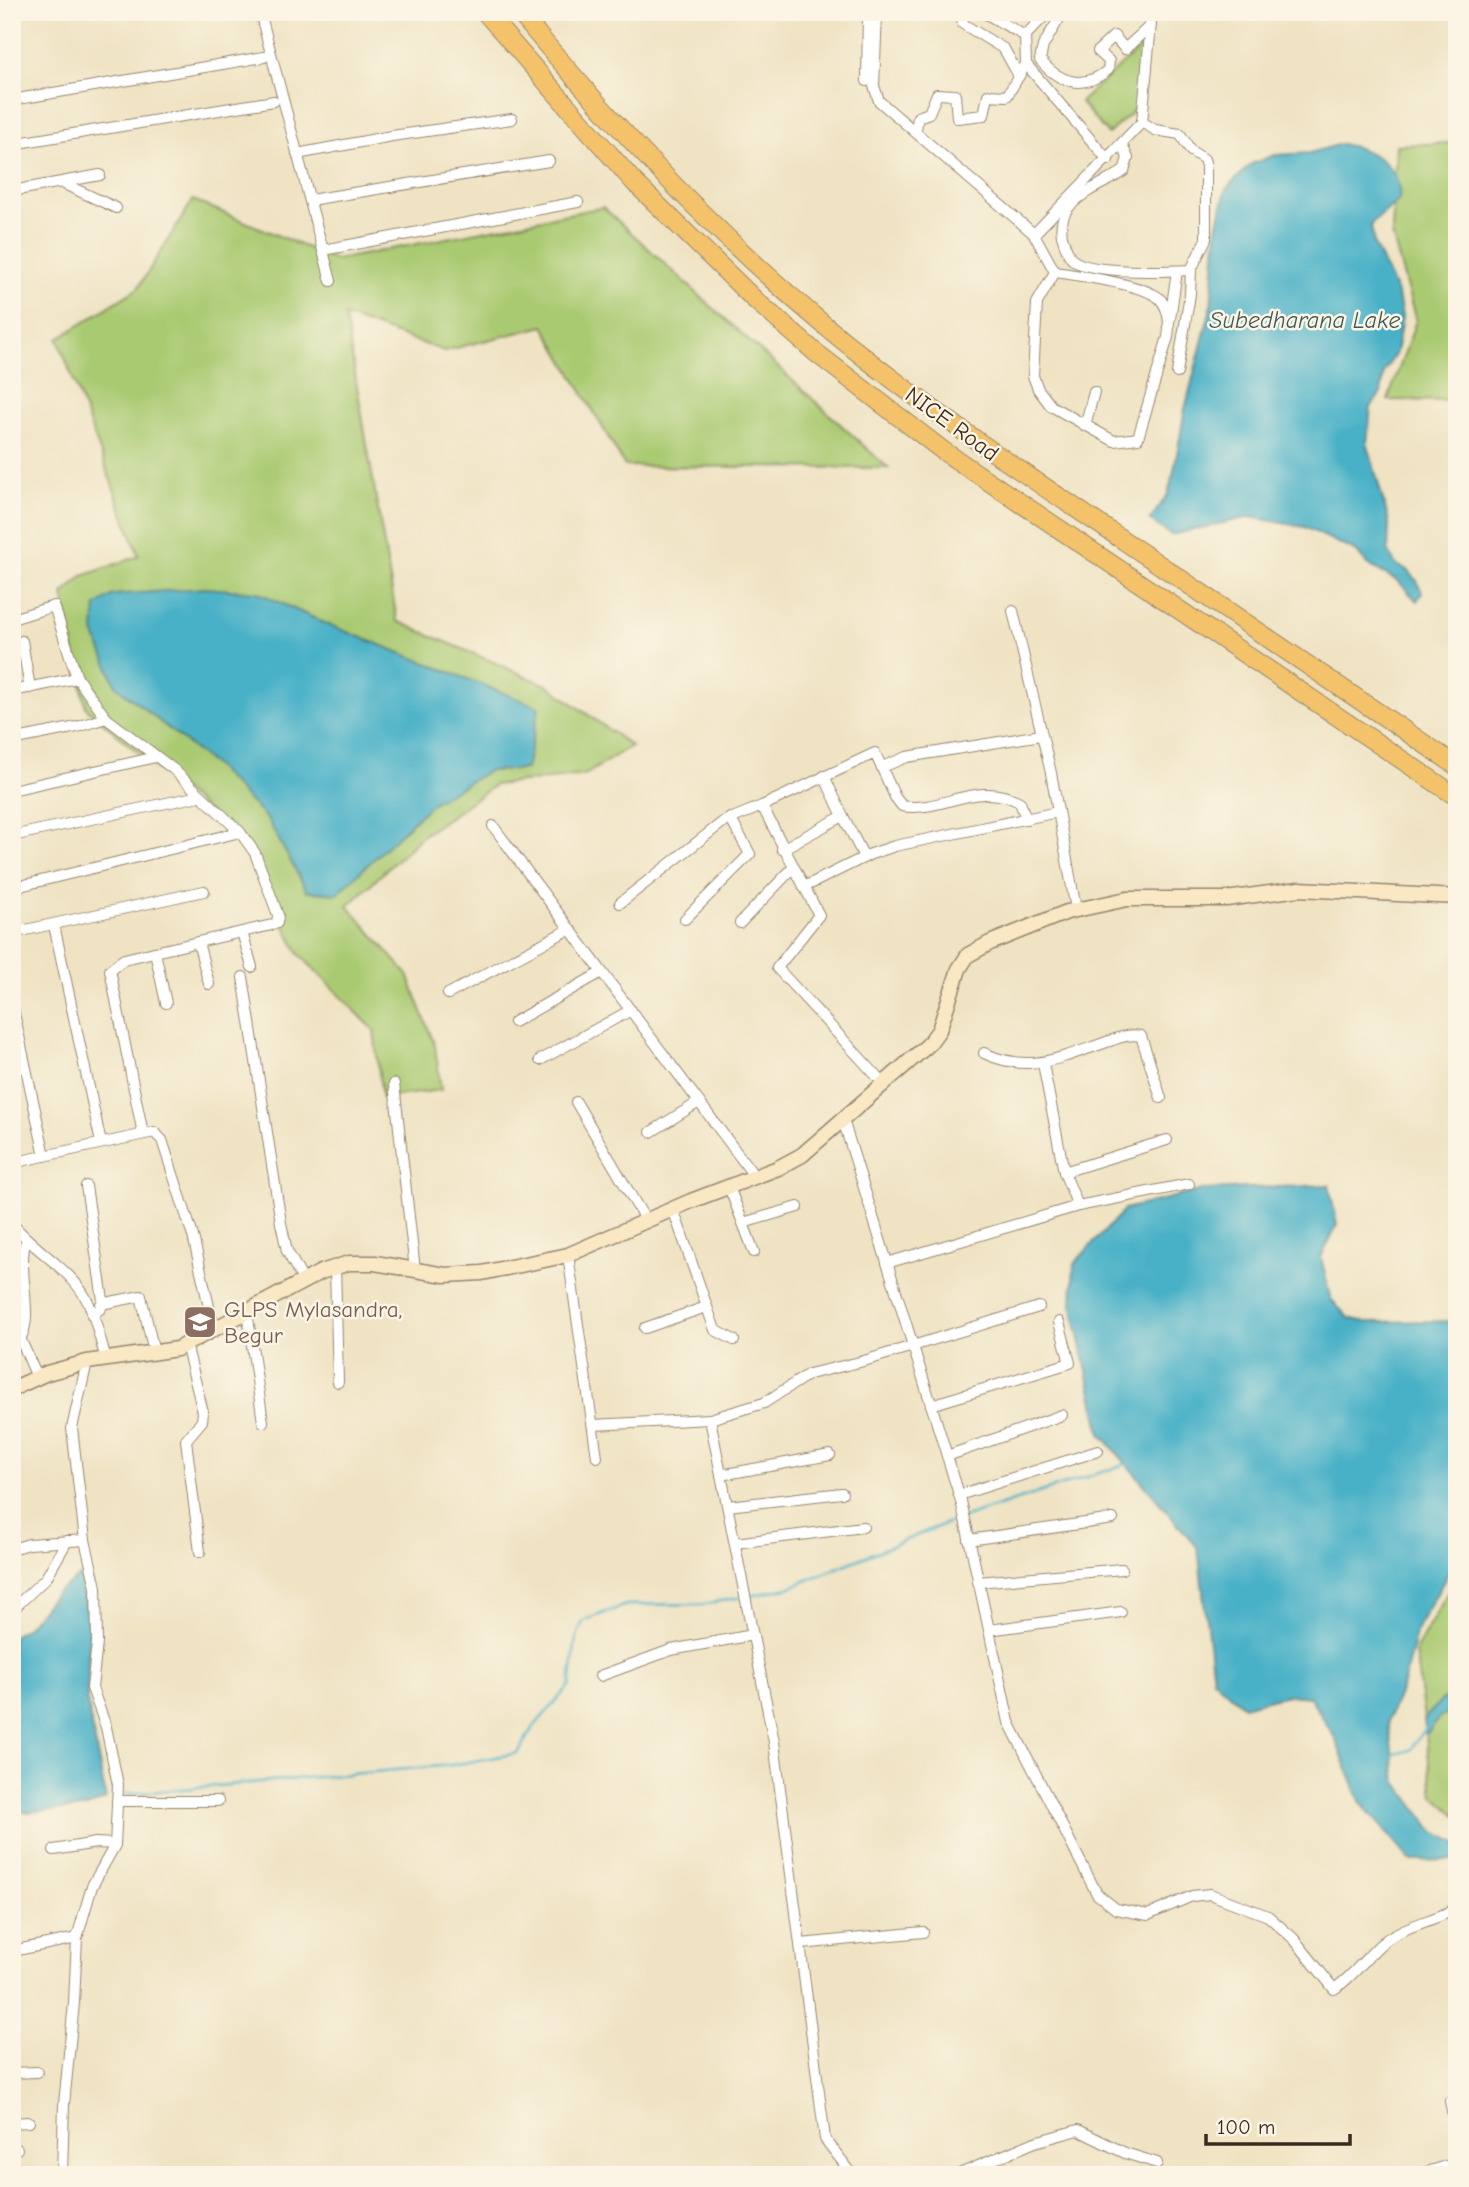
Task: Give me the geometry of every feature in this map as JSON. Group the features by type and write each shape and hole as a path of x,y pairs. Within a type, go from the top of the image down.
{"highway":[{"name":"NICE Road","path":"485,12 632,181 755,300 814,352 942,450 1457,797"},
{"name":"NICE Road","path":"519,12 571,75 665,177 733,244 827,327 943,418 1457,765"}],"street":[{"path":"260,12 331,281"},
{"path":"867,80 868,12"},
{"path":"877,12 875,93 879,101 1034,234 1055,272 1156,295 1163,302 1170,320"},
{"path":"961,12 963,24 1004,49 1019,76"},
{"path":"983,12 1025,37"},
{"path":"916,130 918,117 929,113 937,94 955,95 957,117 981,117 986,112 988,95 1007,96 1026,64 1025,37 1048,12"},
{"path":"1063,12 1043,46 1040,60 1062,80 1073,83 1094,79 1108,70 1110,61 1098,51 1114,36 1125,49 1151,25"},
{"path":"1034,234 1142,122 1152,12"},
{"path":"12,100 264,57"},
{"path":"1026,64 1108,160"},
{"path":"12,144 274,101"},
{"path":"297,154 392,136 512,119"},
{"path":"1142,122 1155,130 1180,134 1191,151 1204,159 1206,239 1191,270 1177,373"},
{"path":"1122,145 1128,158 1124,171 1091,188 1069,207 1061,230 1064,245 1073,261 1085,265 1134,271 1191,270"},
{"path":"310,200 549,161"},
{"path":"12,191 100,176"},
{"path":"61,182 116,208"},
{"path":"323,250 578,202"},
{"path":"1055,272 1037,303 1033,376 1038,389 1051,406 1114,441 1138,438 1148,411 1170,320 1177,271"},
{"path":"1085,426 1094,392"},
{"path":"12,619 54,606 77,678 106,718 156,757 240,832 264,875 279,919 272,925 118,961 110,970 143,1134"},
{"path":"1013,611 1058,812 1076,909"},
{"path":"22,641 30,688"},
{"path":"12,691 77,678"},
{"path":"12,740 77,727 106,718"},
{"path":"882,767 907,757 1041,735"},
{"path":"620,903 730,818 762,806 875,752 897,802 902,806 993,793 1020,803 1026,819"},
{"path":"12,790 156,757"},
{"path":"824,776 863,857"},
{"path":"12,836 199,796"},
{"path":"762,806 782,849 819,915 777,968 885,1085"},
{"path":"804,887 863,857 895,846 1058,812"},
{"path":"782,849 843,816"},
{"path":"685,919 750,854 730,818"},
{"path":"493,826 755,1177"},
{"path":"12,888 240,832"},
{"path":"740,923 793,868"},
{"path":"12,1389 37,1377 88,1362 186,1344 335,1266 375,1263 444,1275 482,1273 568,1255 755,1177 802,1155 928,1045 939,1030 959,969 968,956 1001,938 1076,909 1127,899 1226,899 1299,889 1457,897"},
{"path":"12,933 204,891"},
{"path":"54,925 101,1143"},
{"path":"448,994 570,929"},
{"path":"242,932 252,967"},
{"path":"198,942 209,984"},
{"path":"155,952 166,1003"},
{"path":"514,1022 602,972"},
{"path":"243,977 281,1223 287,1251 303,1282"},
{"path":"12,1004 45,1156"},
{"path":"540,1060 631,1010"},
{"path":"984,1054 1004,1063 1043,1064 1126,1036 1141,1036 1161,1098"},
{"path":"1043,1064 1064,1172 1078,1206"},
{"path":"394,1083 415,1270"},
{"path":"576,1102 646,1221"},
{"path":"651,1132 699,1102"},
{"path":"843,1121 959,1495 1009,1722 1097,1894 1116,1909 1149,1915 1192,1896 1210,1894 1229,1904 1268,1916 1294,1939 1334,1989 1383,1943 1406,1927 1437,1919 1457,1908"},
{"path":"12,1163 154,1132 162,1140 193,1237 214,1329"},
{"path":"1064,1172 1167,1140"},
{"path":"887,1263 1078,1206 1189,1184"},
{"path":"86,1186 101,1304"},
{"path":"729,1187 754,1252"},
{"path":"743,1223 797,1207"},
{"path":"673,1209 715,1330 734,1340"},
{"path":"12,1223 26,1241 76,1285 87,1300 106,1359"},
{"path":"26,1241 22,1259 25,1325 16,1335 37,1377"},
{"path":"568,1255 597,1457"},
{"path":"335,1266 338,1382"},
{"path":"92,1315 101,1304 141,1296 154,1352"},
{"path":"645,1328 706,1307"},
{"path":"593,1425 710,1419 764,1403 809,1374 913,1346 1039,1307"},
{"path":"247,1311 263,1422"},
{"path":"931,1405 1070,1363 1059,1322"},
{"path":"186,1344 203,1412 202,1421 186,1440 201,1552"},
{"path":"62,2175 64,2104 77,1938 92,1886 115,1844 118,1784 106,1727 92,1688 97,1643 96,1587 85,1540 72,1427 88,1362"},
{"path":"947,1456 1062,1415"},
{"path":"710,1419 774,1742 825,2139 853,2175"},
{"path":"959,1495 1098,1451"},
{"path":"721,1475 830,1455"},
{"path":"728,1506 842,1493"},
{"path":"970,1540 1113,1519"},
{"path":"735,1543 863,1527"},
{"path":"12,1549 29,1544 85,1540"},
{"path":"12,1610 46,1578 67,1541"},
{"path":"978,1581 1122,1569"},
{"path":"989,1630 1121,1612"},
{"path":"600,1676 671,1650 753,1635"},
{"path":"117,1801 218,1801"},
{"path":"54,1850 96,1843 115,1844"},
{"path":"801,1944 923,1932"},
{"path":"12,1951 77,1938"},
{"path":"12,2073 37,2072"},
{"path":"1450,2101 1457,2135"},
{"path":"12,2123 29,2122"},
{"path":"957,2175 1035,2142 1078,2130 1125,2153 1157,2163"},
{"path":"1417,2175 1457,2164"}],"green space":[{"path":"1144,44 1141,104 1108,134 1080,102"},
{"path":"1457,143 1457,401 1388,400 1416,321 1392,234 1396,145"},
{"path":"193,200 336,260 603,207 888,468 625,466 544,326 444,351 345,316 397,621 549,686 631,746 585,775 495,785 422,836 348,906 408,975 435,1046 441,1090 382,1098 374,1030 299,954 241,840 86,708 63,594 83,576 139,556 58,339 138,288","holes":["257,592 324,623 513,697 526,768 489,771 432,803 337,894 307,891 268,820 215,766 116,686"]},
{"path":"1457,1576 1457,1694 1442,1700 1424,1719 1415,1651"},
{"path":"1457,1705 1457,1816 1433,1795 1426,1735 1437,1720"}],"water":[{"name":"Subedharana Lake","path":"1341,144 1363,150 1382,161 1390,168 1399,188 1399,200 1371,224 1374,245 1398,295 1402,317 1396,353 1384,372 1381,393 1371,407 1367,442 1389,522 1388,550 1395,564 1407,570 1417,581 1422,593 1417,601 1398,581 1367,564 1357,552 1305,527 1250,517 1171,535 1150,520 1168,494 1174,471 1185,409 1211,308 1217,228 1226,189 1251,164 1275,155 1310,153"},
{"path":"206,588 257,592 324,623 539,707 526,769 488,771 432,803 337,894 307,891 268,820 215,766 116,686 94,632 96,606 113,595"},
{"path":"1329,1185 1337,1225 1321,1257 1331,1300 1349,1318 1365,1322 1457,1321 1457,1558 1417,1628 1404,1681 1388,1720 1396,1781 1434,1832 1457,1843 1457,1860 1411,1861 1361,1803 1335,1738 1310,1697 1287,1695 1243,1706 1213,1679 1198,1548 1101,1434 1072,1304 1074,1264 1125,1209 1203,1190"},
{"path":"80,1576 90,1625 87,1702 106,1799 85,1808 12,1813 12,1636 26,1628 55,1594"},
{"path":"1457,1694 1457,1705 1437,1720 1426,1735 1424,1719 1442,1700"}],"waterway":[{"path":"750,1596 788,1588 947,1523 1129,1463"},
{"path":"126,1794 452,1765 518,1753 532,1729 570,1685 576,1639 583,1621 626,1605 704,1604 743,1597"},
{"path":"1392,1755 1410,1750 1426,1728"}],"place":[{"name":"GLPS Mylasandra, Begur","path":"200,1322"}]}
